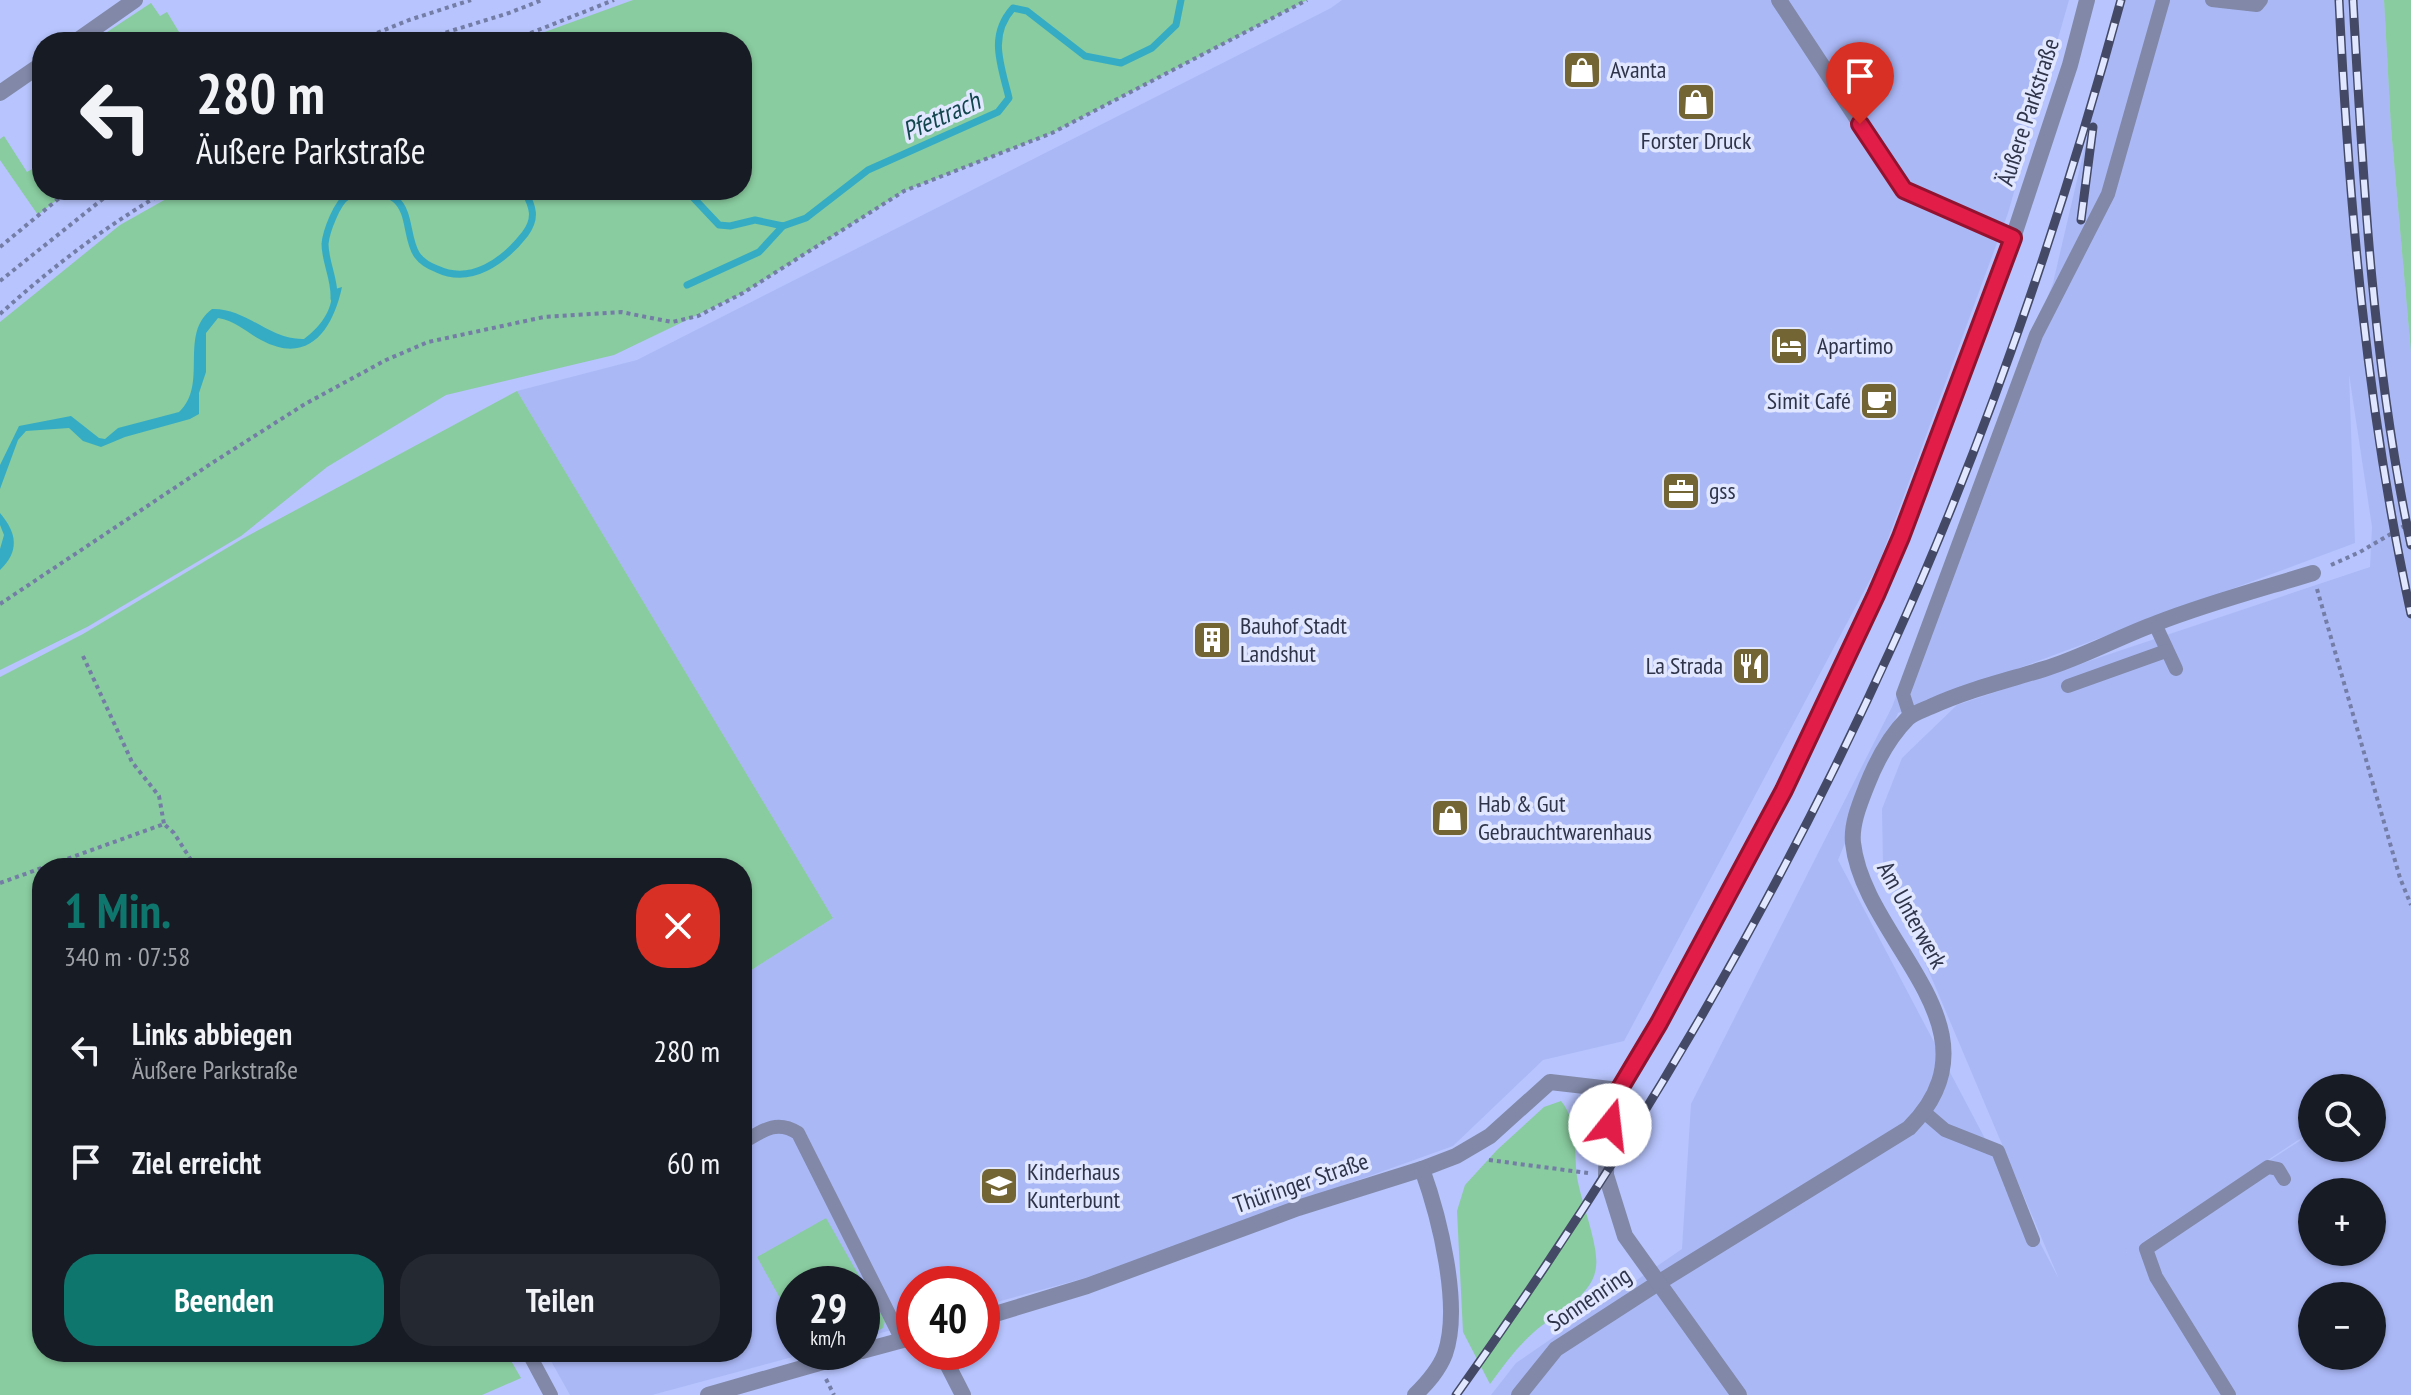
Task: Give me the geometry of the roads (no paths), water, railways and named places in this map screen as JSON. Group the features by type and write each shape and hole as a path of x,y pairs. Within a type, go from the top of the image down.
{"street":[{"path":"85,32 112,6 135,0"},
{"path":"1779,0 1904,190 2013,238"},
{"name":"Äußere Parkstraße","path":"1619,1090 1659,1023 1784,790 1901,537 2013,238 2070,65 2087,0"},
{"path":"0,93 32,71"},
{"path":"1910,716 1962,692 2047,668 2199,607 2313,573"},
{"name":"Am Unterwerk","path":"1658,1283 1868,1155 1909,1128 1924,1112 1941,1072 1941,1023 1932,999 1868,893 1852,840 1857,810 1872,772 1910,716"},
{"name":"Thüringer Straße","path":"1000,1313 1087,1286 1298,1208 1456,1156 1490,1136 1550,1082 1619,1090"},
{"name":"Sonnenring","path":"1619,1090 1607,1141 1606,1175 1625,1236 1739,1395"},
{"path":"1415,1395 1433,1375 1445,1353 1451,1295 1436,1208 1422,1169"},
{"name":"Sonnenring","path":"1519,1395 1556,1349 1658,1283"},
{"path":"708,1395 794,1370"},
{"path":"950,1370 963,1395"}],"lane":[{"path":"1910,716 1903,694 2036,335 2108,194 2163,0"},
{"path":"2212,0 2257,5 2261,0"},
{"path":"2155,624 2176,669"},
{"path":"2068,686 2166,651"},
{"path":"1924,1112 1945,1130 1998,1151 2033,1240"},
{"path":"752,1137 773,1125 788,1126 798,1133 896,1316"},
{"path":"2229,1395 2156,1277 2146,1249 2268,1167 2278,1169 2284,1179"},
{"path":"533,1362 551,1395"}],"waterway":[{"name":"Pfettrach","path":"695,200 719,225 730,226 755,220 783,226 806,218 868,170 998,112 1009,98 1000,62 999,40 1005,19 1013,8 1027,11 1085,56 1121,63 1152,48 1176,25 1181,0"},
{"name":"Pfettrach","path":"334,298 325,244 327,232 343,200"},
{"name":"Pfettrach","path":"395,200 404,211 411,241 419,257 437,269 462,274 486,268 517,244 531,223 529,200"},
{"name":"Pfettrach","path":"687,285 759,252 783,226"}],"railway":[{"path":"1456,1395 1519,1305 1638,1122 1748,933 1849,739 1929,563 1991,405 2048,244 2121,0"},
{"path":"2339,0 2348,155 2362,308 2383,462 2411,614"},
{"path":"2353,0 2366,205 2379,342 2387,410 2411,545"},
{"path":"2081,220 2093,127"}],"place":[{"name":"Avanta","path":"1582,70"},
{"name":"Forster Druck","path":"1696,102"},
{"name":"Apartimo","path":"1789,346"},
{"name":"Simit Café","path":"1879,401"},
{"name":"gss","path":"1681,491"},
{"name":"Bauhof Stadt Landshut","path":"1212,640"},
{"name":"La Strada","path":"1751,666"},
{"name":"Hab & Gut Gebrauchtwarenhaus","path":"1450,818"},
{"name":"Kinderhaus Kunterbunt","path":"999,1186"}]}
